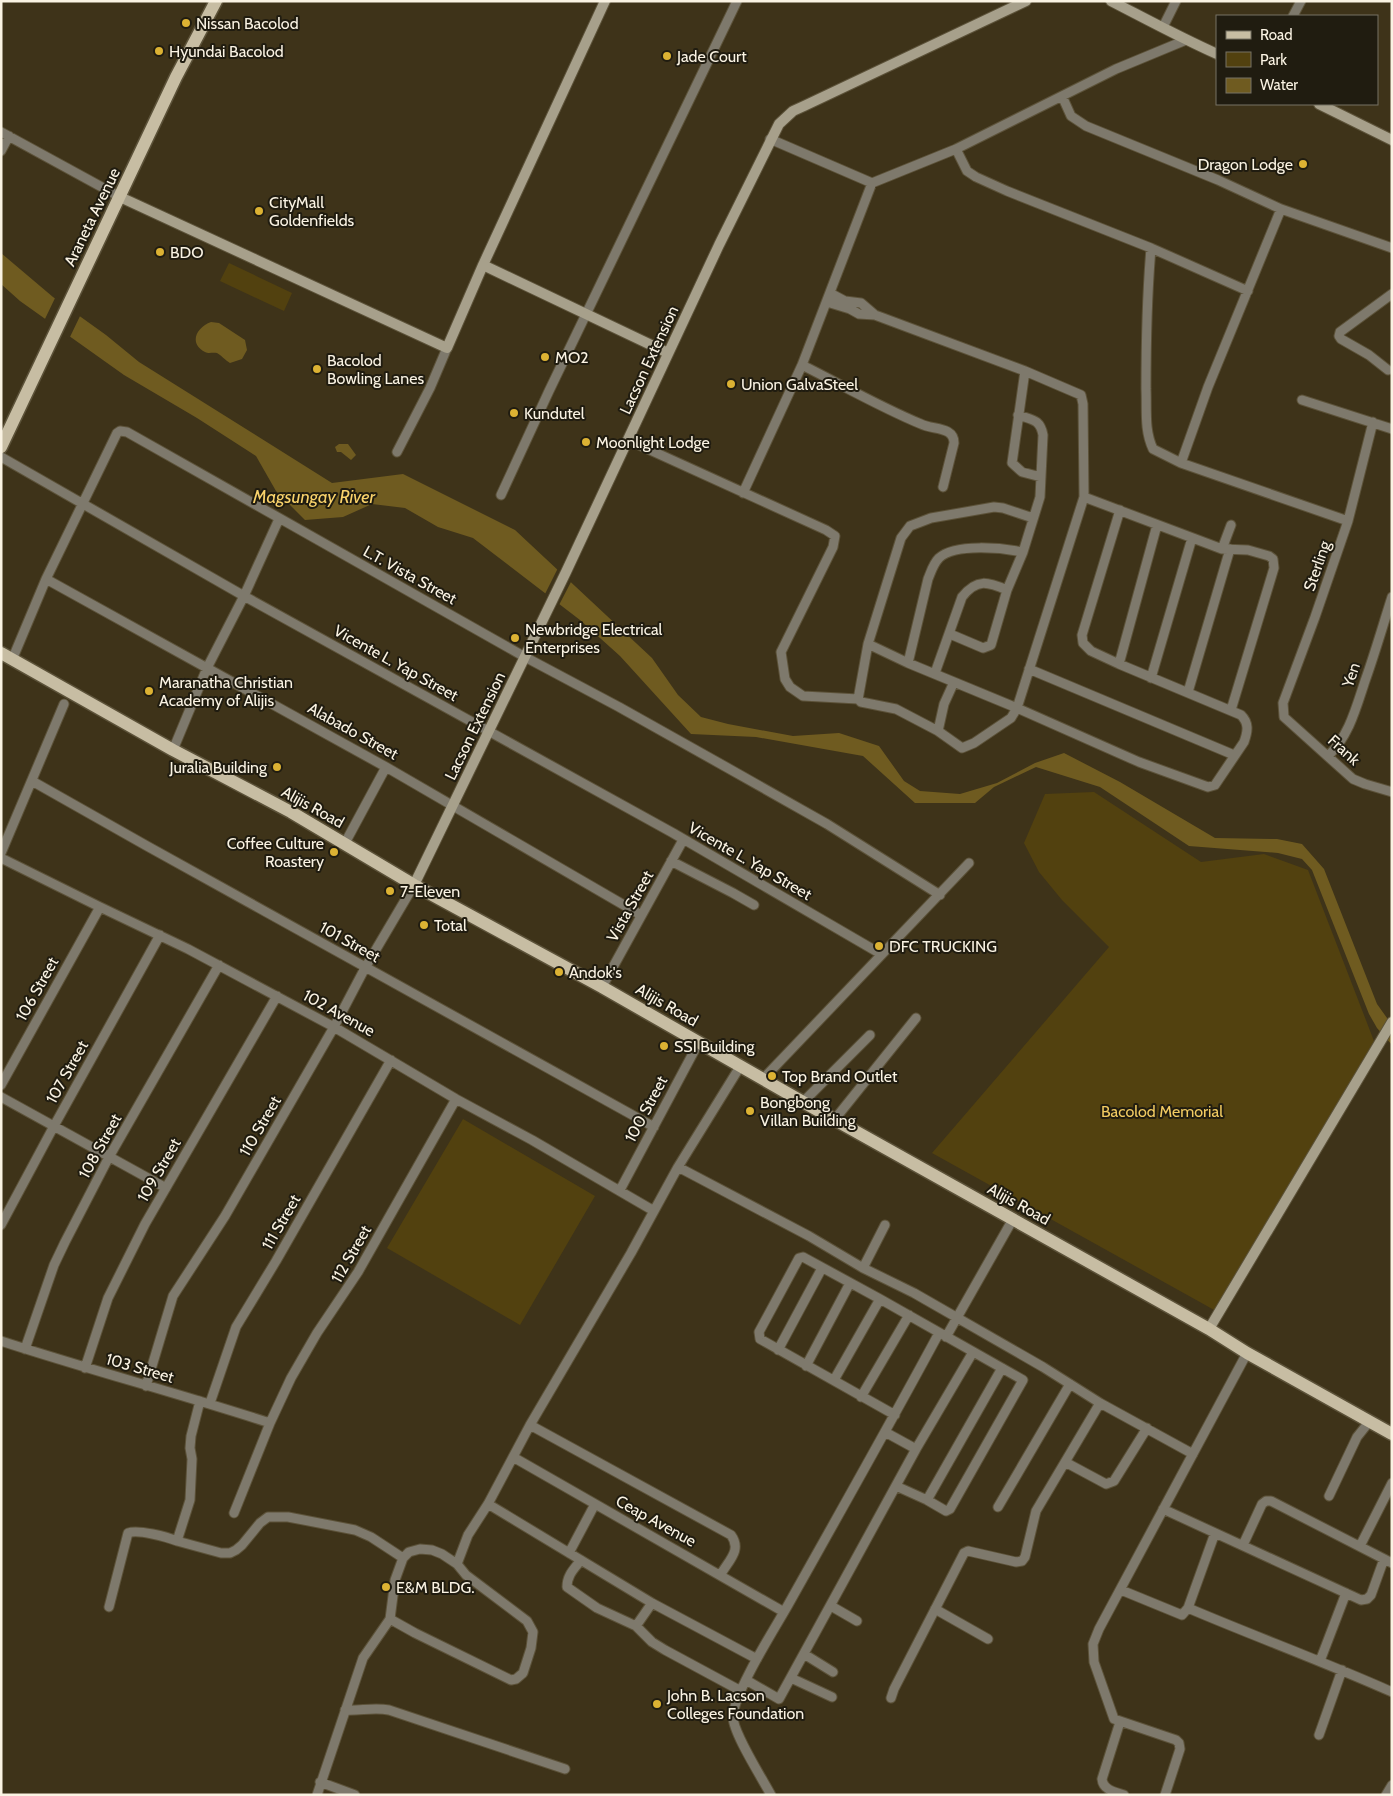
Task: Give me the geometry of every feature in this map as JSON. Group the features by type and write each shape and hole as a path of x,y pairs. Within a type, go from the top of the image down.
{"main road":[{"name":"Araneta Avenue","path":"1,447 176,77 216,1"},
{"name":"Alijis Road","path":"7,657 345,843 414,886 602,987 803,1102 1209,1328 1247,1353 1392,1434"}],"street":[{"path":"397,452 430,388 483,265 604,1"},
{"path":"501,495 737,1"},
{"name":"Lacson Extension","path":"414,886 490,732 546,610 566,572 778,124 793,111 1026,1"},
{"path":"1111,1 1216,54"},
{"path":"1164,27 1176,1"},
{"path":"1294,15 1301,1"},
{"path":"770,139 872,183 956,148 1116,69 1186,40"},
{"path":"1062,96 1071,116 1086,126 1235,187 1282,209 1392,248"},
{"path":"1321,105 1392,140"},
{"path":"1,151 5,134 120,197 447,348"},
{"path":"956,148 966,171 976,178 1151,248 1248,291"},
{"path":"743,493 802,365 872,183"},
{"path":"1181,463 1208,387 1282,209"},
{"path":"1151,248 1147,298 1146,432 1153,449 1181,463 1348,521"},
{"path":"483,265 668,353"},
{"path":"1391,370 1339,336 1340,332 1392,294"},
{"path":"628,440 826,530 835,536 833,547 781,652 785,679 797,693 803,696 858,698 861,702 896,709 938,731 962,748 1011,718 1017,708 1084,497 1085,420 1082,398 1025,371 875,315 859,314 829,298"},
{"path":"802,365 922,425 949,432 954,438 954,443 943,487"},
{"path":"1025,371 1012,463 1022,472 1042,477"},
{"path":"1302,400 1392,429"},
{"path":"950,634 983,648 991,645 1007,590 1040,497 1042,477 1041,427 1037,422 1018,415"},
{"name":"Sterling","path":"1284,717 1283,702 1348,521 1373,422"},
{"name":"L.T. Vista Street","path":"7,657 117,433 123,431 225,486 279,519 818,819 940,895"},
{"name":"Vicente L. Yap Street","path":"1,457 244,596 683,840 881,954"},
{"path":"1084,497 1226,549 1248,550 1269,556 1275,563 1231,710"},
{"path":"858,698 868,644 901,538 910,526 931,518 994,507 1033,518"},
{"path":"868,644 1139,762 1208,787 1212,786 1218,782 1244,742 1248,727 1246,720 1241,714 1151,678 1091,651 1082,643 1082,635 1120,510"},
{"path":"174,750 207,668 244,596 279,519"},
{"path":"1120,664 1157,524"},
{"path":"1188,692 1231,524"},
{"path":"1151,678 1192,538"},
{"path":"908,663 928,579 940,557 952,552 974,548 996,547 1022,552"},
{"name":"Alabado Street","path":"46,579 386,767 641,915"},
{"path":"935,673 962,596 978,583 989,583 1007,590"},
{"name":"Yen","path":"1328,756 1337,748 1351,720 1392,597"},
{"path":"1029,669 1234,755"},
{"path":"938,731 944,704 954,682"},
{"path":"1,853 64,704"},
{"name":"Frank","path":"1284,717 1353,778 1365,784 1391,789"},
{"path":"345,843 386,767"},
{"name":"101 Street","path":"32,781 365,968 654,1127"},
{"name":"Vista Street","path":"602,987 683,840"},
{"name":"102 Avenue","path":"1,858 160,935 277,996 654,1211"},
{"path":"671,862 725,888 754,906"},
{"path":"763,1079 969,863"},
{"name":"110 Street","path":"146,1386 173,1296 225,1216 334,1027 365,968 414,886"},
{"name":"106 Street","path":"1,1085 100,907"},
{"name":"107 Street","path":"1,1225 160,935"},
{"name":"108 Street","path":"25,1349 54,1265 110,1157 219,966"},
{"name":"109 Street","path":"85,1368 108,1298 137,1239 277,996"},
{"path":"835,1119 916,1018"},
{"path":"1209,1328 1392,1022"},
{"path":"803,1102 870,1035"},
{"name":"100 Street","path":"620,1190 699,1042"},
{"name":"111 Street","path":"210,1403 236,1327 391,1060"},
{"path":"457,1564 468,1535 488,1504 530,1425 678,1167 740,1065"},
{"path":"1,1097 166,1188"},
{"name":"112 Street","path":"234,1513 270,1423 291,1378 317,1333 358,1272 456,1099"},
{"path":"678,1167 914,1294 1100,1403 1193,1454"},
{"path":"771,1795 735,1729 733,1716 741,1691 757,1659 885,1432 942,1335 956,1318 1012,1219"},
{"path":"863,1268 885,1225"},
{"path":"895,1415 760,1339 760,1332 799,1258 880,1299 1023,1380 950,1510 946,1512 927,1500 896,1486"},
{"path":"778,1350 822,1268"},
{"path":"806,1366 850,1283"},
{"path":"834,1380 880,1299"},
{"path":"862,1397 909,1315"},
{"name":"103 Street","path":"1,1341 85,1368 210,1403 270,1423"},
{"path":"746,1680 778,1699 916,1449 972,1352"},
{"path":"1165,1795 1180,1749 1180,1743 1114,1719 1094,1662 1093,1644 1099,1629 1247,1353"},
{"path":"927,1500 1002,1368"},
{"path":"998,1507 1070,1384"},
{"path":"177,1541 190,1500 191,1436 200,1401"},
{"path":"891,1698 964,1553 968,1551 1016,1562 1022,1561 1026,1557 1036,1511 1100,1403"},
{"path":"1330,1496 1356,1437 1369,1422"},
{"path":"530,1425 731,1535 736,1542 736,1548 721,1574"},
{"path":"1065,1462 1106,1484 1110,1483 1114,1481 1147,1428"},
{"path":"885,1432 916,1449"},
{"name":"Ceap Avenue","path":"513,1457 721,1574 784,1612"},
{"path":"1360,1546 1392,1482"},
{"path":"1163,1509 1361,1600 1367,1599 1371,1595 1388,1561 1271,1500 1262,1504 1243,1545"},
{"path":"488,1504 652,1603 757,1659"},
{"path":"569,1553 595,1504"},
{"path":"109,1607 128,1534 134,1532 165,1536 221,1553 230,1553 242,1545 260,1522 268,1517 288,1517 355,1530 371,1537 403,1558"},
{"path":"1121,1590 1182,1615 1188,1608 1215,1533"},
{"path":"317,1795 363,1658 390,1619 395,1580 403,1558 409,1552 420,1549 432,1550 457,1564 466,1575 521,1616 530,1625 533,1639 532,1648 522,1673 511,1680 390,1619"},
{"path":"581,1560 569,1575 567,1587 597,1608 636,1626 652,1642 665,1650 741,1691"},
{"path":"1320,1661 1346,1593"},
{"path":"636,1626 652,1603"},
{"path":"831,1606 857,1621"},
{"path":"1188,1608 1242,1632 1320,1661 1392,1692"},
{"path":"935,1609 988,1639"},
{"path":"804,1654 833,1672"},
{"path":"1319,1735 1342,1670"},
{"path":"791,1678 832,1697"},
{"path":"345,1710 362,1711 377,1708 389,1710 565,1770"},
{"path":"1120,1722 1102,1784 1107,1789 1124,1795"},
{"path":"320,1782 355,1795"},
{"path":"1386,1795 1392,1785"}],"green space":[{"path":"229,263 292,293 284,311 220,281"},
{"name":"Bacolod Memorial","path":"1094,792 1201,862 1264,854 1308,870 1374,1041 1216,1311 932,1153 1109,947 1062,900 1039,872 1024,843 1045,794"},
{"path":"463,1119 595,1196 520,1325 387,1248"}],"water":[{"name":"Magsungay River","path":"1,253 53,297 106,335 139,362 332,483 403,474 515,530 652,658 678,695 701,717 793,736 839,733 879,746 904,781 920,791 960,794 997,783 1035,763 1064,753 1120,782 1215,838 1277,839 1302,844 1324,869 1377,1004 1392,1025 1392,1045 1377,1028 1369,1014 1312,870 1302,859 1278,853 1189,846 1100,787 1036,767 994,787 975,803 915,803 863,756 756,737 691,734 620,656 580,620 473,538 438,527 405,508 372,504 343,517 305,520 276,491 256,456 197,418 124,375 20,301 1,284"},
{"path":"211,322 219,323 245,340 247,350 242,359 230,363 217,353 206,353 200,348 196,340 198,331"},
{"path":"339,444 348,444 356,455 351,460 341,452 337,452 335,447"}],"pier":[{"path":"56,296 81,314 69,339 44,321"},
{"path":"558,568 572,580 558,607 544,596"}],"place":[{"name":"Nissan Bacolod","path":"186,23"},
{"name":"Hyundai Bacolod","path":"159,51"},
{"name":"Jade Court","path":"667,56"},
{"name":"Dragon Lodge","path":"1303,164"},
{"name":"CityMall Goldenfields","path":"259,211"},
{"name":"BDO","path":"160,252"},
{"name":"MO2","path":"545,357"},
{"name":"Bacolod Bowling Lanes","path":"317,369"},
{"name":"Union GalvaSteel","path":"731,384"},
{"name":"Kundutel","path":"514,413"},
{"name":"Moonlight Lodge","path":"586,442"},
{"name":"Newbridge Electrical Enterprises","path":"515,638"},
{"name":"Maranatha Christian Academy of Alijis","path":"149,691"},
{"name":"Juralia Building","path":"277,767"},
{"name":"Coffee Culture Roastery","path":"334,852"},
{"name":"7-Eleven","path":"390,891"},
{"name":"Total","path":"424,925"},
{"name":"DFC TRUCKING","path":"879,946"},
{"name":"Andok's","path":"559,972"},
{"name":"SSI Building","path":"664,1046"},
{"name":"Top Brand Outlet","path":"772,1076"},
{"name":"Bongbong Villan Building","path":"750,1111"},
{"name":"E&M BLDG.","path":"386,1587"},
{"name":"John B. Lacson Colleges Foundation","path":"657,1704"}]}
